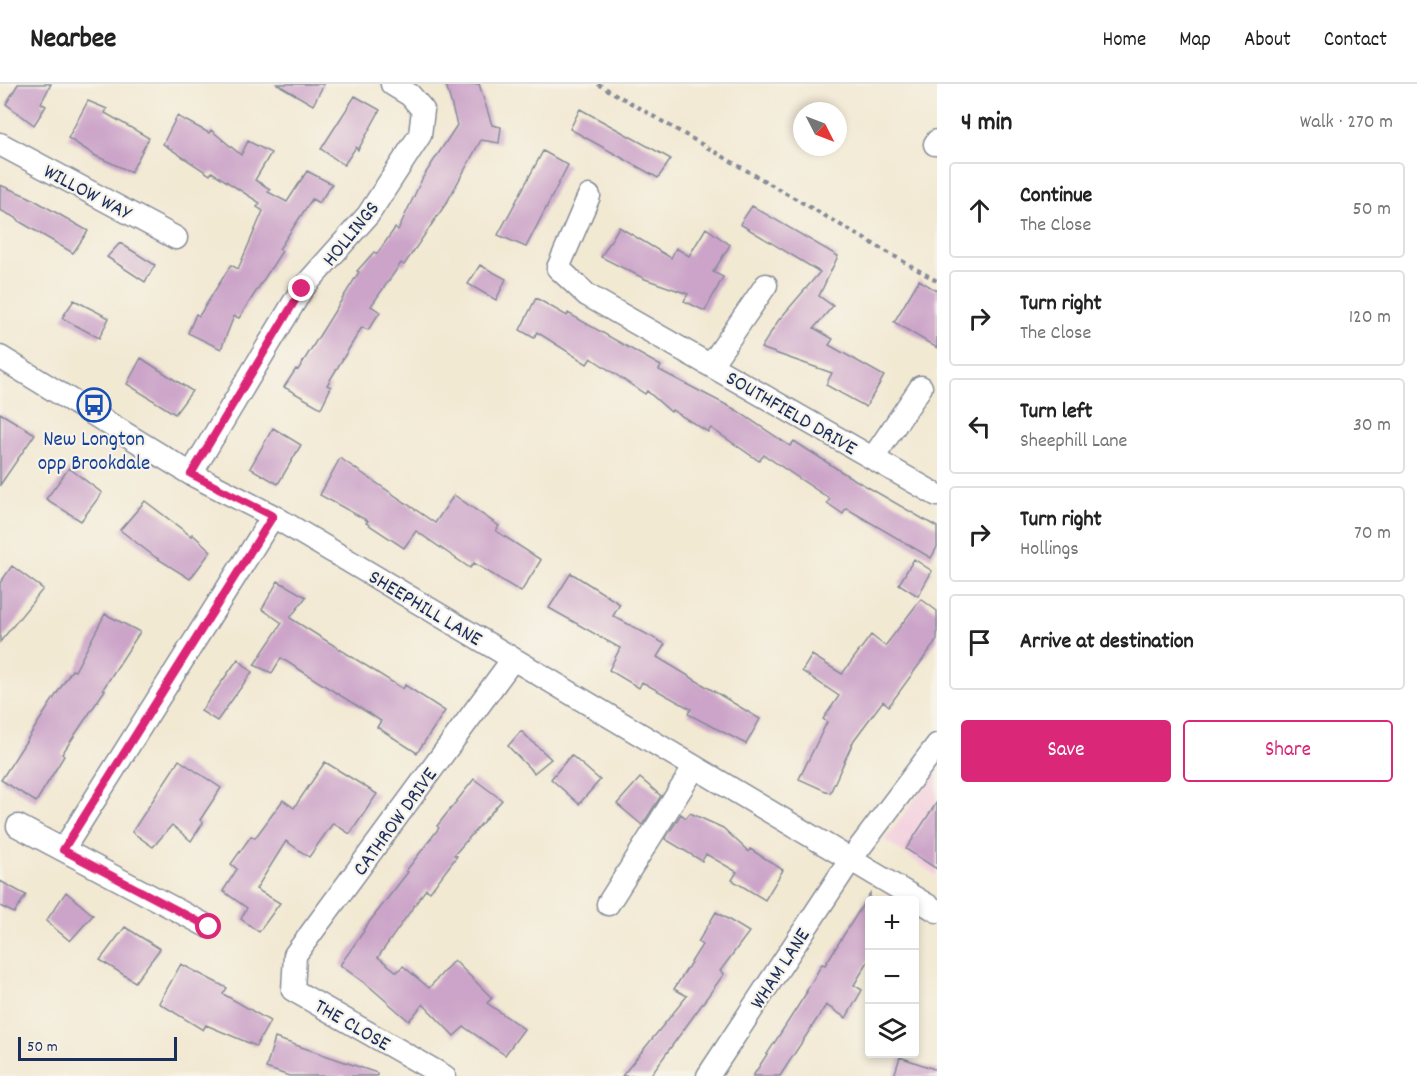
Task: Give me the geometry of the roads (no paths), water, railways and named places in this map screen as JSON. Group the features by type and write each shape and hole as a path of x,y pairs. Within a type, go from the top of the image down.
{"street":[{"name":"HOLLINGS","path":"191,474 302,289 368,215 420,135 423,110 410,95 392,84"},
{"name":"WILLOW WAY","path":"0,144 176,238"},
{"name":"SOUTHFIELD DRIVE","path":"589,196 558,268 587,295 937,495"},
{"name":"SOUTHFIELD DRIVE","path":"711,365 766,285"},
{"name":"SHEEPHILL LANE","path":"0,357 191,474 273,516 937,911"},
{"name":"SOUTHFIELD DRIVE","path":"873,458 921,387"},
{"path":"63,850 273,516"},
{"name":"CATHROW DRIVE","path":"293,990 294,955 513,659"},
{"name":"WHAM LANE","path":"708,1076 851,859 937,745"},
{"path":"608,904 694,768"},
{"path":"18,826 209,927"},
{"name":"THE CLOSE","path":"293,990 444,1076"}],"place":[{"name":"New Longton opp Brookdale","path":"94,405"}]}
